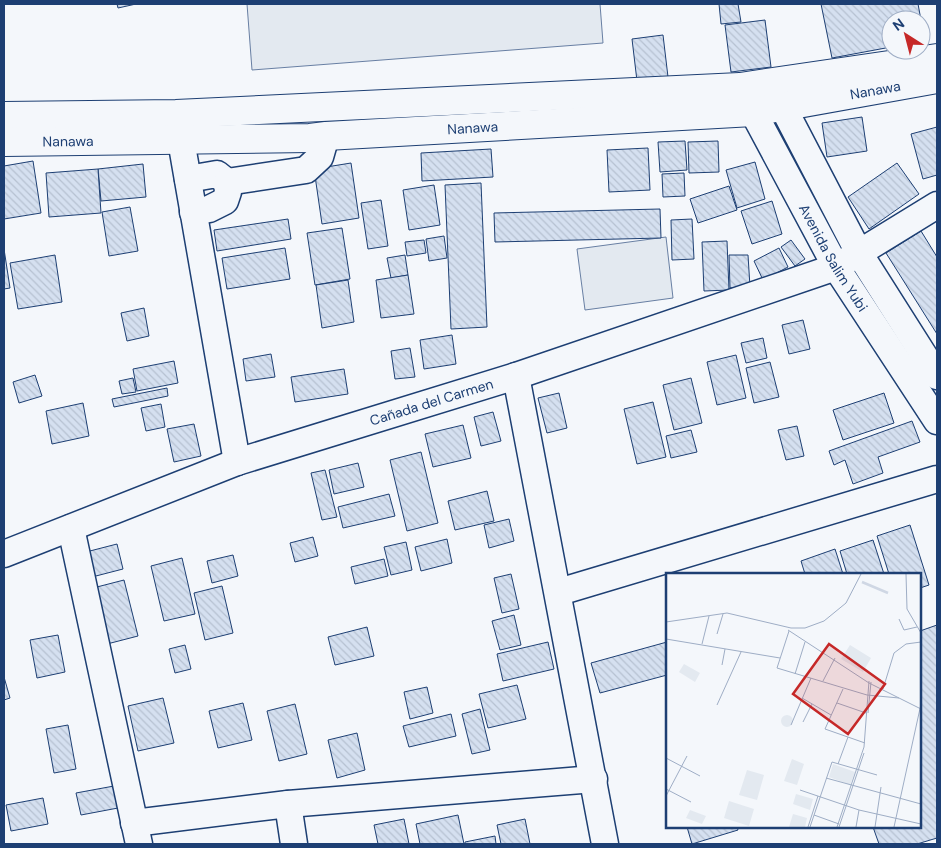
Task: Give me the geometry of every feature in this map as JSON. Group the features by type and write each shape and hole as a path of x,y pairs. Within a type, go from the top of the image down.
{"main road":[{"name":"Nanawa","path":"10,129 179,127 318,137 753,112 776,94 937,58"},
{"name":"Nanawa","path":"179,127 310,108 740,87 776,94 937,79"}],"street":[{"name":"Avenida Salim Yubi","path":"740,87 836,267 937,421"},
{"name":"Avenida Salim Yubi","path":"776,94 859,253 937,376"},
{"path":"227,182 306,170 320,156 318,137 310,108"},
{"path":"179,127 237,462"},
{"path":"188,179 217,174 227,182 228,192 225,201 209,209 194,212"},
{"name":"Cañada del Carmen","path":"4,554 237,462 516,376 836,267 937,206"},
{"path":"516,376 559,592 605,844"},
{"path":"559,592 937,479"},
{"path":"71,528 136,834 288,804 594,779"},
{"path":"288,804 294,844"}],"shaded area":[{"path":"247,4 600,4 603,43 252,70"},
{"path":"776,130 780,130 830,229"},
{"path":"666,237 673,298 585,310 577,249"}],"building":[{"path":"117,4 136,4 118,8"},
{"path":"719,4 738,4 741,22 721,24"},
{"path":"821,4 918,4 919,10 881,10 881,49 832,58"},
{"path":"765,20 771,67 731,72 725,25"},
{"path":"663,35 668,77 637,81 632,39"},
{"path":"862,117 867,151 827,157 822,123"},
{"path":"937,127 937,175 923,179 911,134"},
{"path":"685,141 687,170 660,172 658,142"},
{"path":"718,141 719,172 689,173 688,142"},
{"path":"648,148 650,190 609,192 607,150"},
{"path":"491,149 493,177 422,181 421,153"},
{"path":"33,161 41,213 4,219 4,166"},
{"path":"755,162 765,199 737,208 726,170"},
{"path":"351,163 359,218 322,224 314,169"},
{"path":"897,163 919,194 869,229 848,197"},
{"path":"143,164 146,197 101,201 98,169"},
{"path":"98,169 101,213 49,217 46,173"},
{"path":"684,173 685,196 663,197 662,174"},
{"path":"481,183 487,327 451,329 445,185"},
{"path":"434,185 440,225 409,230 403,190"},
{"path":"729,186 737,210 698,223 690,199"},
{"path":"381,200 388,246 368,249 361,203"},
{"path":"772,201 782,234 752,244 741,211"},
{"path":"130,207 138,251 109,256 102,212"},
{"path":"660,209 661,238 495,242 494,213"},
{"path":"288,219 291,239 217,251 214,230"},
{"path":"692,219 694,259 672,260 671,220"},
{"path":"342,228 350,279 315,285 307,233"},
{"path":"921,231 937,257 937,334 886,253"},
{"path":"444,236 447,258 429,261 426,239"},
{"path":"424,240 426,253 407,256 405,242"},
{"path":"791,240 805,259 795,266 781,247"},
{"path":"727,241 729,290 704,291 702,242"},
{"path":"285,248 290,279 227,289 222,258"},
{"path":"779,248 788,267 763,280 754,261"},
{"path":"4,249 10,288 4,289"},
{"path":"55,255 62,302 18,309 10,263"},
{"path":"405,255 408,275 391,278 387,258"},
{"path":"729,255 748,255 750,287 730,288"},
{"path":"408,275 414,314 381,318 376,280"},
{"path":"348,280 354,322 322,328 316,285"},
{"path":"144,308 149,336 127,341 121,313"},
{"path":"803,320 810,349 789,354 782,325"},
{"path":"452,335 456,364 424,369 420,340"},
{"path":"763,338 767,358 746,363 741,343"},
{"path":"410,348 415,377 395,379 391,351"},
{"path":"271,354 275,377 246,381 243,359"},
{"path":"736,355 746,398 717,405 707,362"},
{"path":"174,361 178,383 137,391 133,369"},
{"path":"770,362 779,397 754,403 746,368"},
{"path":"344,369 348,394 295,402 291,377"},
{"path":"35,375 42,396 19,403 13,382"},
{"path":"133,378 136,392 122,394 119,381"},
{"path":"691,378 702,423 674,430 663,385"},
{"path":"167,388 168,396 114,407 112,399"},
{"path":"559,393 567,428 547,433 538,398"},
{"path":"884,393 894,423 843,440 833,410"},
{"path":"653,402 666,457 637,464 624,409"},
{"path":"83,403 89,436 52,444 46,411"},
{"path":"161,404 165,427 146,431 141,408"},
{"path":"493,412 501,441 481,446 474,417"},
{"path":"912,421 920,442 878,457 883,473 853,484 845,460 834,465 829,451"},
{"path":"194,424 201,456 174,462 167,429"},
{"path":"463,425 471,458 433,467 425,434"},
{"path":"797,426 804,456 786,460 778,430"},
{"path":"691,430 697,452 671,458 666,436"},
{"path":"421,452 438,523 407,531 390,460"},
{"path":"358,463 364,487 334,494 329,470"},
{"path":"325,470 337,517 322,520 311,473"},
{"path":"487,491 494,521 455,530 448,501"},
{"path":"389,494 395,516 343,528 338,507"},
{"path":"509,519 514,541 489,548 484,525"},
{"path":"910,525 929,585 921,588 921,573 889,573 877,536"},
{"path":"313,537 318,556 295,562 290,543"},
{"path":"447,539 452,563 421,571 415,547"},
{"path":"873,540 884,573 847,573 840,551"},
{"path":"406,542 412,570 391,575 384,547"},
{"path":"117,544 123,569 92,577 86,552"},
{"path":"835,549 843,573 805,573 801,561"},
{"path":"233,555 238,576 212,583 207,561"},
{"path":"182,558 195,614 164,621 151,566"},
{"path":"384,559 388,576 355,584 351,567"},
{"path":"511,574 519,609 502,613 494,578"},
{"path":"124,580 138,636 107,644 93,588"},
{"path":"222,586 233,633 205,640 194,593"},
{"path":"514,615 521,645 500,650 492,621"},
{"path":"937,625 937,838 917,844 879,844 873,828 921,828 921,631"},
{"path":"367,627 374,656 335,665 328,637"},
{"path":"58,635 65,672 37,678 30,640"},
{"path":"548,642 554,669 503,681 497,654"},
{"path":"666,642 666,675 600,693 591,663"},
{"path":"185,645 191,669 175,673 169,649"},
{"path":"4,677 10,698 4,700"},
{"path":"517,685 526,719 488,728 479,694"},
{"path":"427,687 433,713 410,719 404,692"},
{"path":"163,698 174,743 138,751 128,706"},
{"path":"243,703 252,740 218,748 209,711"},
{"path":"295,704 307,754 279,761 267,711"},
{"path":"480,709 490,750 472,754 462,714"},
{"path":"451,714 456,736 409,747 403,726"},
{"path":"68,725 76,769 54,773 46,729"},
{"path":"357,733 365,770 337,778 328,740"},
{"path":"114,786 118,808 81,815 76,793"},
{"path":"43,798 48,824 11,831 6,805"},
{"path":"458,815 464,844 420,844 416,824"},
{"path":"404,819 409,844 378,844 374,825"},
{"path":"525,819 530,844 501,844 497,825"},
{"path":"687,828 737,828 738,830 692,844"},
{"path":"495,836 496,844 465,844 465,842"}]}
